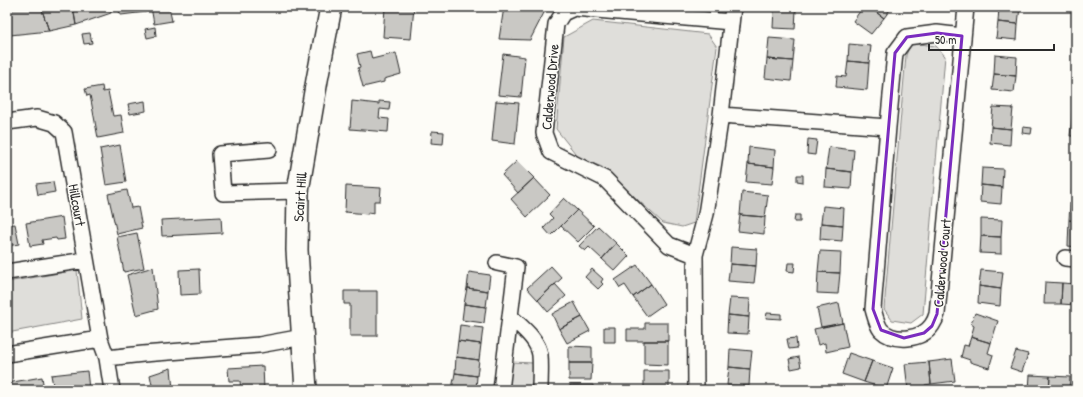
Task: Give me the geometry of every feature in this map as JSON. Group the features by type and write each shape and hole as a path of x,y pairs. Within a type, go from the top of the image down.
{"street":[{"name":"Scairt Hill","path":"306,390 297,250 298,191 331,7"},
{"name":"Calderwood Court","path":"962,36 937,33 907,37 895,53 873,310 876,321 882,330 892,336 904,338 914,337 924,333 932,326 937,314 962,36 966,7"},
{"name":"Calderwood Drive","path":"694,255 669,244 605,179 551,152 544,133 556,24 563,13 574,8 732,14 721,115 706,214 694,255 696,390"},
{"path":"721,115 888,127"},
{"name":"Hillcourt","path":"7,122 36,118 54,123 64,132 100,339 107,358 112,390"},
{"path":"269,150 220,154 223,193 298,191"},
{"path":"7,272 86,260"},
{"path":"497,263 516,267 502,390"},
{"path":"510,316 531,336 536,343 540,354 540,390"},
{"path":"107,358 258,345 303,337"},
{"path":"7,354 100,339"}],"highlighted area":[{"path":"937,33 962,36 937,314 932,326 924,333 904,338 881,330 873,309 895,53 907,37"}],"shaded area":[{"path":"593,21 708,34 717,47 694,223 682,227 663,223 602,167 579,158 556,129 564,37"},
{"path":"911,43 936,46 945,56 923,314 911,323 892,320 884,309 906,55"},
{"path":"77,270 82,319 7,333 7,282"},
{"path":"511,362 533,363 533,390 508,390"}],"building":[{"path":"41,7 49,31 10,35 10,8"},
{"path":"41,7 73,7 76,25 49,31"},
{"path":"73,7 111,7 111,13 76,25"},
{"path":"116,7 146,7 146,12 121,15"},
{"path":"151,7 169,7 172,21 154,24"},
{"path":"385,7 414,7 411,39 383,37"},
{"path":"504,7 547,7 530,40 499,39"},
{"path":"796,7 796,10 774,8"},
{"path":"863,7 869,7 884,18 871,34 853,21"},
{"path":"869,7 892,7 884,18"},
{"path":"999,7 1020,7 1018,24 998,22"},
{"path":"774,8 796,10 795,29 773,28"},
{"path":"998,22 1018,24 1017,40 996,38"},
{"path":"155,27 156,36 147,38 145,29"},
{"path":"90,33 92,43 84,44 82,34"},
{"path":"769,38 795,40 793,61 767,59"},
{"path":"849,44 871,46 869,63 848,61"},
{"path":"370,51 372,59 396,53 401,74 384,79 384,82 363,87 358,68 360,67 357,54"},
{"path":"503,54 525,57 521,97 498,95"},
{"path":"995,55 1017,57 1016,76 994,74"},
{"path":"767,59 793,61 791,81 765,78"},
{"path":"848,61 869,63 867,90 836,87 837,76 846,77"},
{"path":"1075,71 1076,95 1074,95"},
{"path":"994,74 1016,76 1014,92 992,90"},
{"path":"102,86 103,92 108,91 113,116 121,115 124,133 98,138 90,95 87,96 85,89"},
{"path":"145,101 146,111 130,114 128,104"},
{"path":"352,101 379,104 379,101 390,102 389,110 380,109 379,118 389,119 388,132 350,129"},
{"path":"496,101 519,103 515,144 492,141"},
{"path":"1073,102 1076,102 1076,120 1072,120"},
{"path":"993,107 1013,108 1011,129 991,127"},
{"path":"1072,120 1076,120 1076,136 1070,136"},
{"path":"991,127 1011,129 1010,145 990,143"},
{"path":"1023,127 1032,128 1031,134 1022,133"},
{"path":"432,131 444,132 443,144 431,143"},
{"path":"808,139 817,140 815,155 807,154"},
{"path":"120,145 126,182 106,185 100,149"},
{"path":"749,147 775,150 774,167 748,164"},
{"path":"829,147 854,150 852,172 826,169"},
{"path":"1075,154 1076,171 1074,171"},
{"path":"517,161 534,178 518,193 502,175"},
{"path":"748,164 774,167 772,184 746,182"},
{"path":"982,168 1003,169 1002,187 981,185"},
{"path":"826,169 852,172 851,189 825,187"},
{"path":"1074,171 1076,171 1076,193 1072,193"},
{"path":"797,175 803,175 803,182 797,181"},
{"path":"534,178 550,195 527,217 511,199"},
{"path":"53,182 55,192 38,195 36,184"},
{"path":"981,185 1002,187 1001,204 980,202"},
{"path":"346,186 381,188 380,201 374,201 374,213 368,212 368,214 345,212"},
{"path":"127,190 131,208 138,207 142,228 117,234 108,194"},
{"path":"742,192 768,195 765,217 740,215"},
{"path":"564,198 577,210 551,236 544,228 553,218 549,214"},
{"path":"1070,203 1076,204 1076,221 1069,220"},
{"path":"823,206 844,208 843,225 821,223"},
{"path":"577,210 594,226 578,242 561,226"},
{"path":"740,215 765,217 764,234 738,231"},
{"path":"795,215 800,215 800,222 794,222"},
{"path":"62,217 65,239 57,240 56,238 42,240 43,244 30,246 26,223"},
{"path":"221,217 222,233 162,236 161,220"},
{"path":"981,219 1002,220 1001,237 981,236"},
{"path":"1069,220 1076,221 1076,247 1068,246"},
{"path":"821,223 843,225 842,241 820,239"},
{"path":"15,224 19,244 7,246 7,225"},
{"path":"598,226 616,243 602,259 589,247 585,251 579,246"},
{"path":"137,233 144,268 124,272 117,237"},
{"path":"981,236 1001,237 1001,254 980,253"},
{"path":"616,243 629,256 615,271 602,259"},
{"path":"731,247 757,249 756,266 730,264"},
{"path":"820,251 841,252 840,273 818,272"},
{"path":"788,263 795,263 794,272 787,271"},
{"path":"730,264 756,266 754,283 728,281"},
{"path":"637,265 651,284 633,297 625,285 620,288 615,280"},
{"path":"551,266 562,278 538,300 527,288"},
{"path":"153,267 158,309 136,315 127,275"},
{"path":"199,269 200,294 180,295 179,270"},
{"path":"592,269 603,279 601,282 603,284 598,289 585,277"},
{"path":"981,270 1003,272 1001,289 979,286"},
{"path":"469,272 490,275 488,291 467,288"},
{"path":"818,272 840,273 838,294 817,293"},
{"path":"1045,282 1062,283 1061,304 1044,304"},
{"path":"1062,283 1076,284 1076,305 1061,304"},
{"path":"555,284 566,296 548,312 538,300"},
{"path":"651,284 664,304 647,316 633,297"},
{"path":"979,286 1001,289 1000,306 978,303"},
{"path":"467,288 488,291 486,307 464,304"},
{"path":"344,291 377,291 377,336 350,336 350,304 344,304"},
{"path":"730,298 750,299 749,317 728,315"},
{"path":"574,302 582,317 559,329 552,314"},
{"path":"839,303 843,323 821,327 817,308"},
{"path":"464,304 486,307 484,323 462,320"},
{"path":"767,313 781,314 781,319 766,318"},
{"path":"975,313 998,321 991,343 971,337 974,326 971,324"},
{"path":"728,315 749,317 748,334 727,333"},
{"path":"582,317 590,331 567,343 559,329"},
{"path":"645,323 668,323 668,341 627,341 627,329 645,329"},
{"path":"843,323 848,347 826,352 825,343 818,345 814,329"},
{"path":"460,325 483,328 481,344 458,341"},
{"path":"604,327 615,327 615,342 604,342"},
{"path":"971,337 991,343 988,353 993,355 989,368 970,362 970,360 961,357 964,345 968,346"},
{"path":"796,338 797,348 789,349 787,339"},
{"path":"458,341 481,344 479,360 456,357"},
{"path":"644,341 668,341 668,365 644,364"},
{"path":"569,346 592,347 592,363 569,363"},
{"path":"730,349 752,351 750,369 729,367"},
{"path":"1016,351 1028,354 1022,372 1010,368"},
{"path":"849,353 872,361 864,382 842,374"},
{"path":"456,357 479,360 477,376 455,373"},
{"path":"799,357 801,367 791,369 789,359"},
{"path":"952,359 955,381 931,384 929,362"},
{"path":"872,361 893,368 886,389 864,382"},
{"path":"929,362 931,384 925,385 925,390 908,390 905,364"},
{"path":"569,363 592,363 591,380 569,380"},
{"path":"263,366 264,390 241,390 240,381 229,381 228,368"},
{"path":"729,367 750,369 749,386 727,385"},
{"path":"171,368 173,390 153,390 150,375"},
{"path":"87,371 89,389 54,390 51,375"},
{"path":"644,371 669,371 669,390 644,390"},
{"path":"455,373 477,376 476,390 452,389"},
{"path":"1030,375 1050,376 1049,390 1029,390"},
{"path":"1050,376 1070,377 1069,390 1049,390"},
{"path":"42,377 44,390 7,390 7,383"},
{"path":"570,385 593,385 593,390 570,390"}]}
